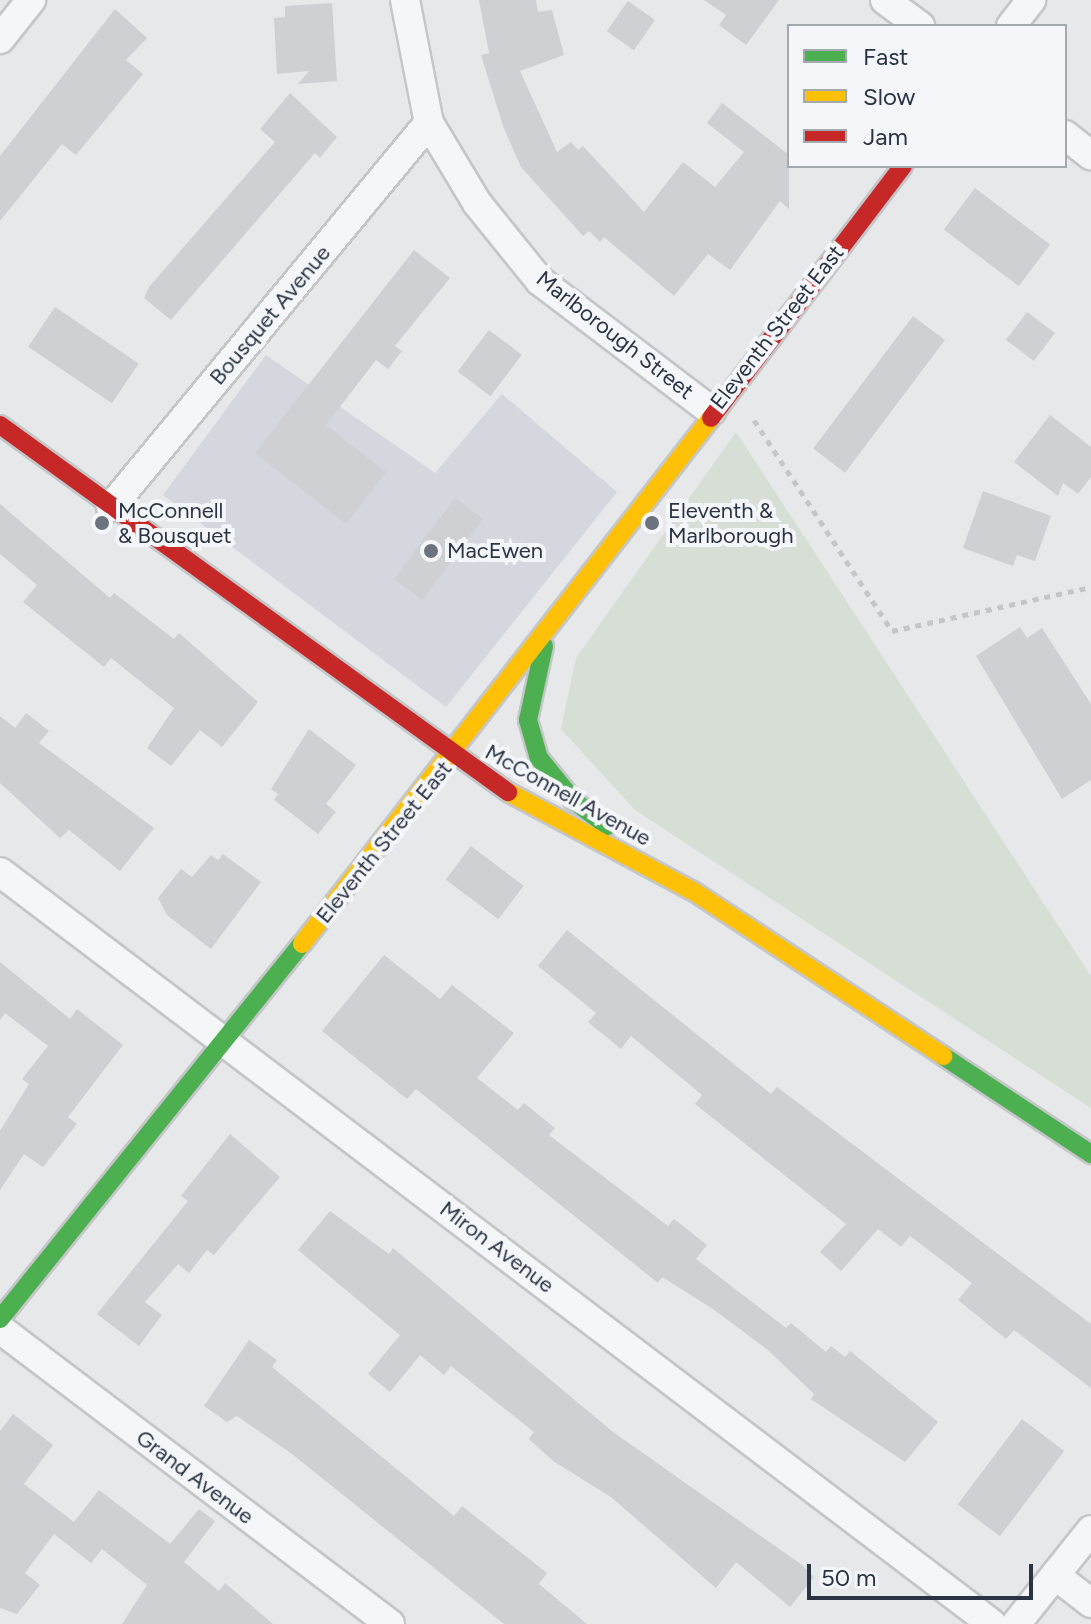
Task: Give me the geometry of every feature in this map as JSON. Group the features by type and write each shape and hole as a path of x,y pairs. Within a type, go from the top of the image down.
{"main road":[{"name":"Eleventh Street East","path":"0,1319 454,756 545,638 711,411 901,168"},
{"name":"McConnell Avenue","path":"0,425 454,756 693,891 1091,1154"},
{"path":"545,638 528,720 539,758 573,800 693,891"}],"street":[{"path":"0,39 31,0"},
{"name":"Marlborough Street","path":"405,0 429,123 477,203 540,281 711,411"},
{"path":"885,0 917,24"},
{"path":"1013,24 1031,0"},
{"name":"Bousquet Avenue","path":"111,507 429,123"},
{"path":"1067,137 1091,155"},
{"name":"Miron Avenue","path":"0,872 992,1624"},
{"name":"Grand Avenue","path":"0,1329 390,1624"},
{"path":"1016,1624 1091,1530"},
{"path":"1055,1575 1091,1603"}],"path":[{"path":"731,386 892,631 1091,587"}],"shaded area":[{"path":"266,355 435,473 502,394 617,492 446,707 163,495"},
{"path":"736,432 1091,976 1091,1108 635,810 561,729 576,658"}],"building":[{"path":"479,0 536,0 538,12 552,10 564,55 520,71 557,152 571,142 578,150 583,146 644,212 683,162 715,187 744,152 707,123 722,103 787,153 789,209 780,201 730,270 708,254 674,296 604,237 600,242 589,231 583,236 521,167 503,126 481,55 489,53"},
{"path":"704,0 779,0 746,45 719,25 726,15"},
{"path":"628,1 655,20 634,50 607,31"},
{"path":"332,3 337,81 298,84 309,71 277,74 274,18 285,17 285,6"},
{"path":"115,9 147,38 126,60 143,74 76,155 62,144 0,221 0,156"},
{"path":"290,93 337,137 320,158 315,153 171,320 144,298 149,287 275,142 260,129"},
{"path":"975,188 1050,245 1019,286 944,230"},
{"path":"414,250 450,278 395,346 402,351 388,369 376,360 326,425 386,472 346,524 255,453"},
{"path":"55,307 139,363 112,403 28,347"},
{"path":"1027,312 1055,333 1034,361 1006,340"},
{"path":"913,316 945,340 845,473 813,449"},
{"path":"489,330 522,355 490,396 458,372"},
{"path":"1050,415 1091,447 1091,477 1078,494 1063,483 1058,496 1014,462"},
{"path":"983,491 1051,516 1035,561 1017,555 1013,566 963,548"},
{"path":"455,498 483,519 422,600 394,579"},
{"path":"0,504 110,598 114,593 174,639 179,633 258,702 222,747 200,730 171,766 147,748 174,708 111,658 104,667 23,602 37,585 0,554"},
{"path":"1020,627 1027,638 1042,628 1091,704 1091,780 1062,799 976,656"},
{"path":"26,713 49,731 39,743 154,828 120,871 69,830 60,838 0,783 0,716 15,728"},
{"path":"309,729 356,765 326,804 336,812 318,834 274,800 278,794 271,789"},
{"path":"471,846 524,886 498,919 446,880"},
{"path":"223,854 261,882 211,949 167,915 158,898 181,869 192,877 211,855 218,860"},
{"path":"567,930 771,1094 777,1087 1091,1324 1091,1388 1014,1330 1006,1339 958,1300 972,1283 910,1236 901,1247 878,1229 841,1271 820,1252 846,1224 695,1104 702,1095 631,1036 621,1049 588,1022 596,1013 538,966"},
{"path":"384,955 440,999 452,985 514,1033 477,1078 518,1110 524,1103 555,1128 549,1135 668,1226 674,1219 707,1245 696,1259 786,1328 791,1323 826,1352 831,1346 845,1357 850,1351 938,1422 905,1462 811,1399 814,1394 768,1350 713,1309 662,1277 658,1283 416,1089 407,1099 322,1031"},
{"path":"0,962 70,1019 77,1009 123,1045 68,1117 77,1124 43,1167 24,1154 0,1190 0,1131 29,1084 22,1079 48,1046 5,1013 0,1020"},
{"path":"230,1134 280,1177 214,1255 207,1250 189,1273 178,1264 145,1302 162,1315 139,1346 97,1314 188,1201 181,1196"},
{"path":"330,1211 389,1254 393,1248 613,1432 802,1565 814,1577 790,1607 736,1562 716,1588 611,1497 553,1461 529,1439 534,1432 451,1366 444,1375 420,1355 390,1392 368,1374 400,1335 298,1250"},
{"path":"249,1340 277,1360 272,1367 454,1516 462,1506 547,1573 539,1584 587,1624 504,1624 292,1454 237,1416 227,1422 204,1406"},
{"path":"13,1414 53,1445 24,1484 74,1522 99,1490 170,1544 199,1509 215,1521 184,1562 219,1591 225,1583 273,1624 122,1624 147,1585 102,1549 91,1563 54,1534 25,1573 40,1585 17,1614 0,1608 0,1431"},
{"path":"1022,1419 1064,1451 1000,1536 958,1504"}],"traffic: fast":[{"path":"544,646 528,720 539,758 573,800 607,826"},
{"path":"0,1319 302,944"},
{"path":"943,1056 1091,1154"}],"traffic: slow":[{"path":"302,944 711,418"},
{"path":"508,792 693,891 943,1056"}],"traffic: jam":[{"path":"711,418 901,168"},
{"path":"0,425 508,792"}],"place":[{"name":"McConnell & Bousquet","path":"102,523"},
{"name":"Eleventh & Marlborough","path":"652,523"},
{"name":"MacEwen","path":"431,551"}]}
